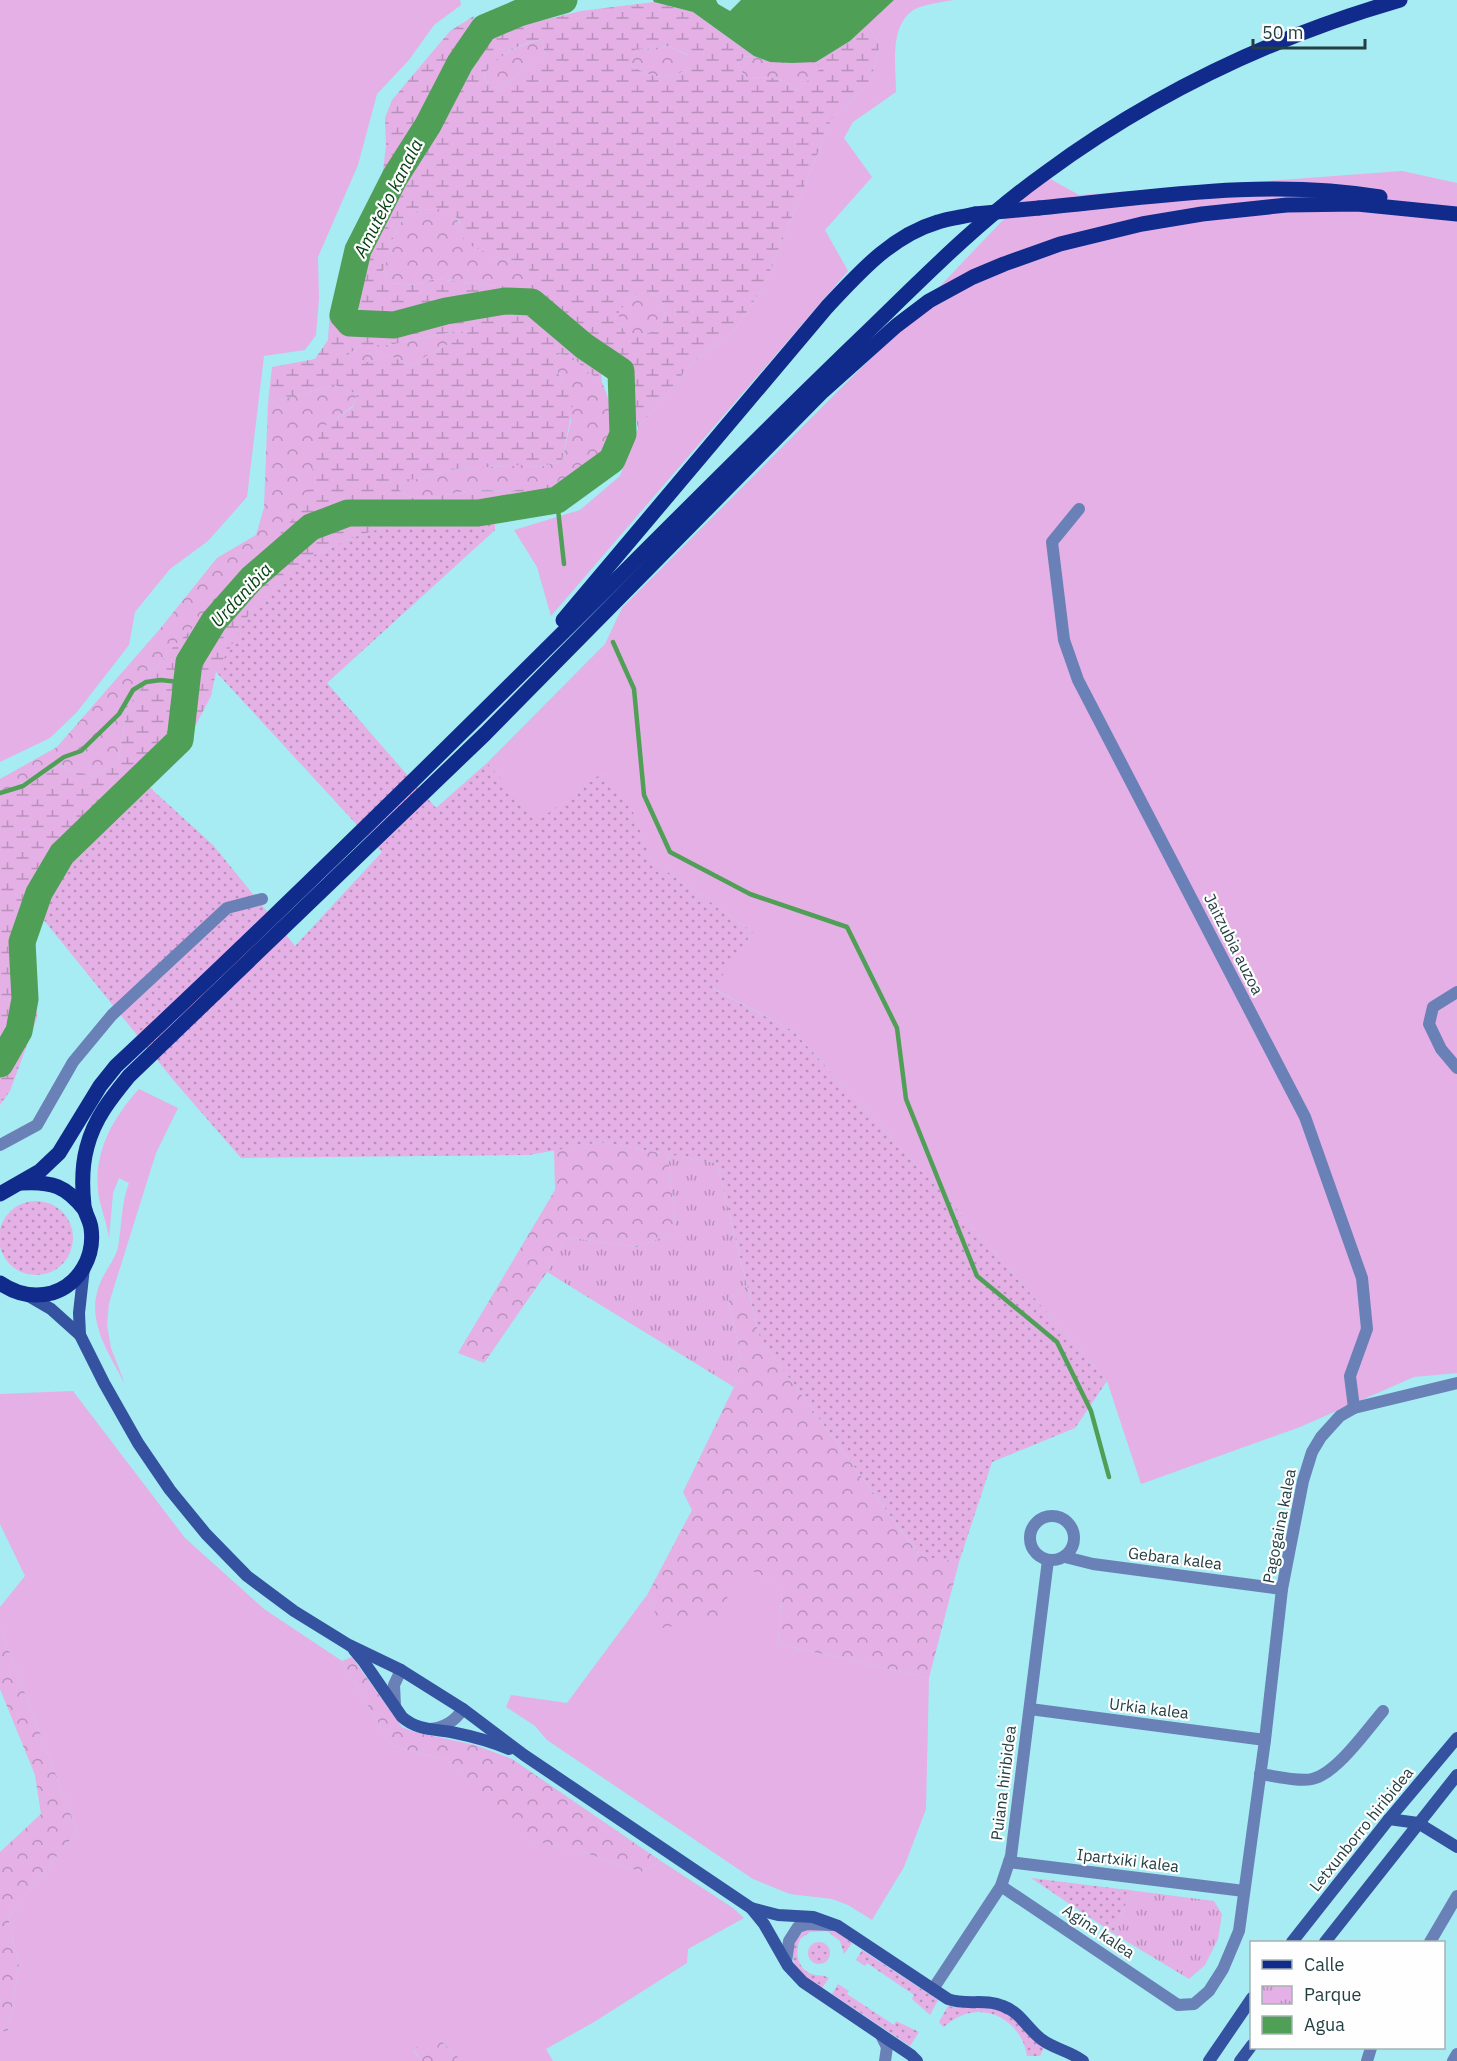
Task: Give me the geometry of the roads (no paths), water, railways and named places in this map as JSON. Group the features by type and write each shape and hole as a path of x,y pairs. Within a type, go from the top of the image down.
{"main road":[{"path":"0,1194 40,1171 58,1153 100,1086 116,1066 474,722 866,333 966,237 1043,174 1133,114 1229,63 1298,34 1400,0"},
{"path":"474,722 567,616 827,307 881,252 908,234 937,222 975,214 1264,188 1343,191 1457,212"},
{"path":"3,1287 27,1295 44,1295 59,1291 72,1282 84,1268 90,1256 93,1240 82,1188 87,1147 98,1118 112,1096 129,1077 485,734 821,393 896,326 929,301 973,277 1060,244 1142,224 1202,214 1287,205 1357,204 1457,212"},
{"path":"821,393 866,333"},
{"path":"21,1183 40,1182 58,1186 73,1196 85,1210"}],"street":[{"name":"Jaitzubia auzoa","path":"1079,508 1052,542 1064,640 1078,680 1305,1117 1362,1278 1367,1329 1350,1376 1354,1408"},
{"path":"0,1146 38,1125 73,1062 112,1015 227,908 262,899"},
{"path":"1457,992 1432,1007 1429,1024 1441,1049 1457,1068"},
{"path":"80,1335 79,1313 84,1268"},
{"path":"27,1295 51,1309 80,1335 138,1443 170,1490 206,1534 247,1575 294,1611 349,1645 401,1670 463,1709 525,1755 751,1908 764,1924 786,1962 811,1989 914,2058"},
{"name":"Pagogaina kalea","path":"1178,2005 1194,2004 1209,1991 1223,1969 1239,1931 1265,1740 1282,1589 1303,1481 1312,1452 1328,1427 1340,1416 1354,1408 1457,1383"},
{"path":"1048,1516 1063,1518 1073,1530 1074,1545 1065,1557 1048,1560 1035,1552 1030,1538 1035,1524 1048,1516"},
{"name":"Gebara kalea","path":"1065,1557 1093,1564 1282,1589"},
{"name":"Puiana hiribidea","path":"933,1989 1001,1886 1009,1862 1048,1560"},
{"path":"349,1645 409,1722 423,1729 475,1737 525,1755"},
{"path":"395,1706 394,1685 401,1670"},
{"path":"423,1729 446,1725 453,1721 463,1709"},
{"name":"Urkia kalea","path":"1030,1709 1265,1740"},
{"path":"1260,1774 1310,1780 1325,1775 1383,1711"},
{"name":"Letxunborro hiribidea","path":"1293,1941 1389,1819 1457,1738"},
{"path":"1326,1941 1457,1775"},
{"path":"1389,1819 1418,1823 1457,1847"},
{"name":"Ipartxiki kalea","path":"1009,1862 1244,1891"},
{"name":"Agina kalea","path":"1001,1886 1178,2005"},
{"path":"1431,1941 1457,1896"},
{"path":"751,1908 778,1914 813,1917 838,1926 953,2001 965,2003 982,2001 1003,2006 1021,2017 1042,2040 1083,2061"},
{"path":"786,1962 789,1941 798,1927 814,1924 838,1926"},
{"path":"1209,2061 1250,2000"},
{"path":"881,2035 887,2047 885,2060"},
{"path":"1240,2061 1250,2046"},
{"path":"885,2060 897,2053 914,2058"}],"water":[{"path":"653,0 716,0 718,4 730,11 741,0 894,0 850,41 816,62 792,63 770,62 754,56 693,12"}],"waterway":[{"name":"Urdanibia","path":"0,1064 19,1031 25,999 22,942 39,893 62,854 180,740 189,662 214,621 252,578 311,527 348,513 478,513 557,500 612,460 623,434 621,371 584,346 532,302 505,301 446,311 394,325 350,323 343,315 358,250 395,177 428,125 460,63 484,28 519,13 564,0"},
{"path":"557,500 564,564"},
{"path":"613,642 634,689 644,795 670,852 750,894 847,927 897,1028 906,1099 977,1276 1057,1342 1091,1411 1109,1477"},
{"path":"0,793 23,786 64,757 81,751 119,714 133,690 146,682 161,680 187,683"}],"water label":[{"name":"Amuteko kanala","path":"388,198"}]}
